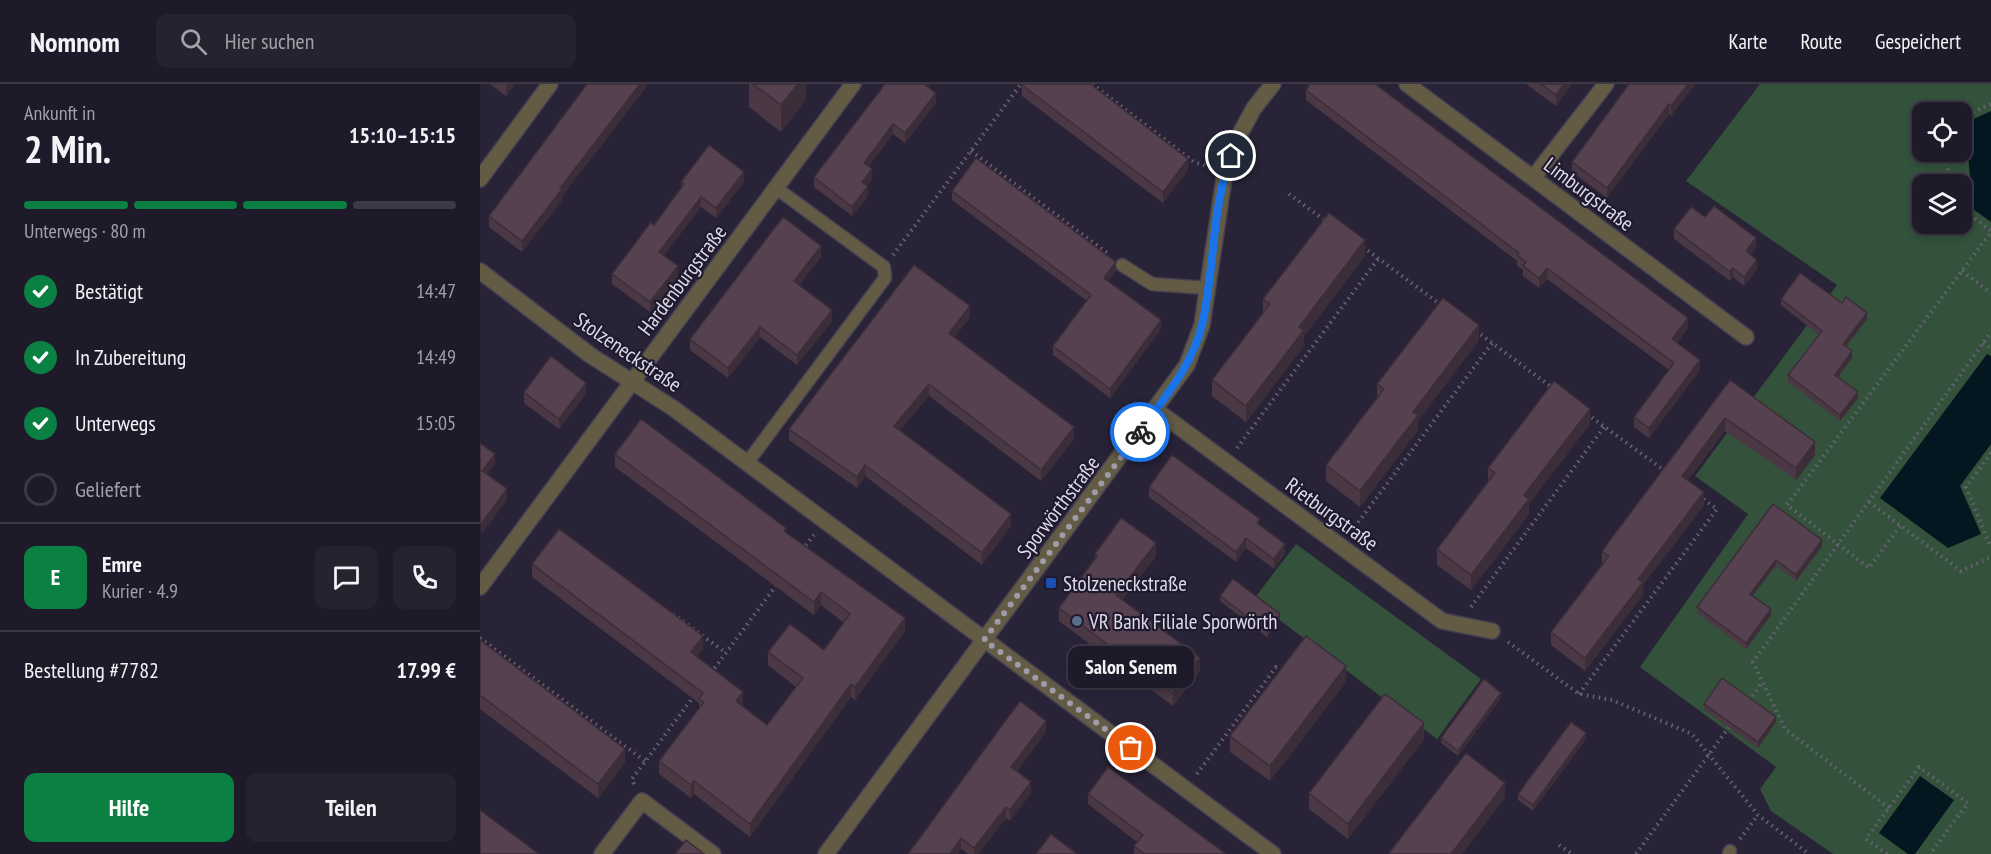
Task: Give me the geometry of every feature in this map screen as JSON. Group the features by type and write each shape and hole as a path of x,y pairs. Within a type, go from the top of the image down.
{"street":[{"path":"480,179 550,84"},
{"name":"Hardenburgstraße","path":"480,587 853,84"},
{"name":"Sporwörthstraße","path":"826,854 1187,365 1202,325 1225,172 1236,141 1254,108 1273,84"},
{"name":"Limburgstraße","path":"1407,84 1746,337"},
{"path":"1533,178 1606,84"},
{"name":"Stolzeneckstraße","path":"480,271 590,355 747,463 1274,854"},
{"name":"Rietburgstraße","path":"1156,410 1442,621 1492,631"},
{"path":"602,854 642,801 712,854"}],"lane":[{"path":"747,463 885,278 884,267 776,188"},
{"path":"1122,265 1152,284 1207,288"}],"path":[{"path":"884,267 1021,84"},
{"path":"1092,84 1194,162 1225,172"},
{"path":"1972,113 1991,104"},
{"path":"970,151 1122,265"},
{"path":"1289,194 1334,226"},
{"path":"1900,526 1869,568 1787,505 1991,232 1972,216"},
{"path":"1360,246 1444,308"},
{"path":"1227,462 1378,259"},
{"path":"1962,271 1991,293"},
{"path":"1473,329 1557,392"},
{"path":"1889,808 1785,729 1753,662 1991,332"},
{"path":"1341,546 1492,343"},
{"path":"1983,343 1991,349"},
{"path":"1586,413 1670,475"},
{"path":"1459,624 1604,427"},
{"path":"1991,454 1966,487 1991,548"},
{"path":"1578,694 1717,509 1698,496"},
{"path":"1869,502 1961,571 1991,557"},
{"path":"796,559 824,521"},
{"path":"706,680 782,578"},
{"path":"669,611 726,653"},
{"path":"1492,631 1578,694 1612,700 1692,734 1758,815 1809,854"},
{"path":"480,638 645,761"},
{"path":"1185,789 1276,667 1288,676"},
{"path":"1748,702 1762,682"},
{"path":"642,801 632,779 699,689"},
{"path":"1239,718 1244,722"},
{"path":"1635,854 1729,727"},
{"path":"1887,854 1866,839 1918,767 1968,803 1930,854"},
{"path":"1730,853 1758,815"},
{"path":"1559,845 1572,854"}],"green space":[{"path":"1760,84 1991,84 1991,854 1833,854 1771,811 1760,789 1776,767 1640,667 1748,514 1695,476 1837,285 1686,181"},
{"path":"1296,544 1481,679 1437,739 1253,600"}],"water":[{"path":"1991,111 1991,222 1973,209 1972,174 1970,174 1969,162 1972,162 1972,120"},
{"path":"1987,354 1991,356 1991,444 1960,486 1981,534 1948,548 1880,498"},
{"path":"1920,776 1954,800 1915,854 1908,854 1879,833"}],"building":[{"path":"587,84 640,84 522,241 489,216"},
{"path":"753,84 798,84 781,105"},
{"path":"885,84 924,84 936,93 905,133 893,124 864,163 872,169 862,182 868,186 852,207 814,177"},
{"path":"1023,84 1090,84 1188,159 1163,192"},
{"path":"1310,84 1375,84 1688,318 1672,339 1700,360 1649,428 1634,417 1674,363 1547,268 1539,278 1523,266 1526,262 1517,255 1519,253 1306,90"},
{"path":"1541,84 1564,84 1556,95"},
{"path":"1629,84 1688,84 1671,106 1669,104 1607,188 1572,162"},
{"path":"709,145 744,172 716,208 701,197 659,252 678,266 650,302 612,274 651,222 654,225 684,184 681,182"},
{"path":"976,158 1116,262 1104,278 1161,320 1110,389 1053,346 1091,295 952,191"},
{"path":"1714,206 1756,238 1746,251 1757,260 1744,277 1733,268 1730,272 1674,229 1691,207 1705,217"},
{"path":"1329,213 1365,240 1299,327 1304,330 1246,406 1212,380 1270,304 1263,299"},
{"path":"783,217 821,246 794,281 832,310 797,355 760,327 728,368 690,339"},
{"path":"914,265 970,306 949,333 1074,427 1041,470 929,384 894,426 1011,514 982,553 865,465 857,477 789,429"},
{"path":"1800,273 1842,303 1846,297 1867,313 1843,344 1852,351 1835,375 1858,392 1840,415 1788,375 1822,331 1781,299"},
{"path":"1443,298 1479,325 1413,412 1418,415 1360,491 1326,465 1384,389 1377,384"},
{"path":"551,356 586,383 559,419 524,392"},
{"path":"1730,380 1815,442 1796,468 1725,418 1682,476 1704,492 1638,579 1643,582 1585,658 1551,632 1609,556 1602,551"},
{"path":"1554,381 1590,409 1524,495 1529,499 1471,575 1437,549 1495,473 1488,468"},
{"path":"641,419 786,528 784,531 905,618 855,687 851,684 750,824 694,781 691,785 659,761 704,702 699,699 703,693 532,564 559,529 703,636 691,652 743,692 736,701 767,725 803,678 768,652 790,624 824,650 850,614 821,592 814,602 615,454"},
{"path":"480,443 495,454 482,471 480,469"},
{"path":"1172,455 1260,519 1257,523 1285,544 1274,559 1246,538 1236,552 1149,487"},
{"path":"480,469 507,489 481,524 480,523"},
{"path":"1773,504 1822,540 1796,575 1776,560 1750,594 1771,609 1746,643 1697,607"},
{"path":"1121,518 1156,543 1116,595 1200,658 1173,693 1059,608"},
{"path":"1233,579 1280,614 1267,631 1220,596"},
{"path":"1306,636 1346,666 1270,766 1230,736"},
{"path":"480,640 625,749 598,784 480,695"},
{"path":"1722,678 1776,717 1758,742 1704,704"},
{"path":"1484,679 1501,693 1458,751 1441,738"},
{"path":"1385,694 1424,723 1348,824 1309,793"},
{"path":"1020,701 1046,721 1011,767 1031,782 1010,810 1006,807 974,848 961,838 950,854 908,854"},
{"path":"1571,722 1586,733 1533,805 1518,794"},
{"path":"1466,753 1505,783 1451,854 1389,853"},
{"path":"1108,767 1226,854 1144,854 1134,846 1143,835 1088,794"},
{"path":"480,810 539,854 480,854"},
{"path":"1051,834 1077,854 1036,854"},
{"path":"686,840 704,854 675,854"}],"way so far":[{"path":"1131,748 984,640 1140,432"}],"place":[{"name":"Stolzeneckstraße","path":"1051,583"},
{"name":"VR Bank Filiale Sporwörth","path":"1077,621"},
{"name":"Salon Senem","path":"1131,748"}],"route":[{"path":"1140,432 1187,365 1202,325 1220,195 1231,156"}]}
